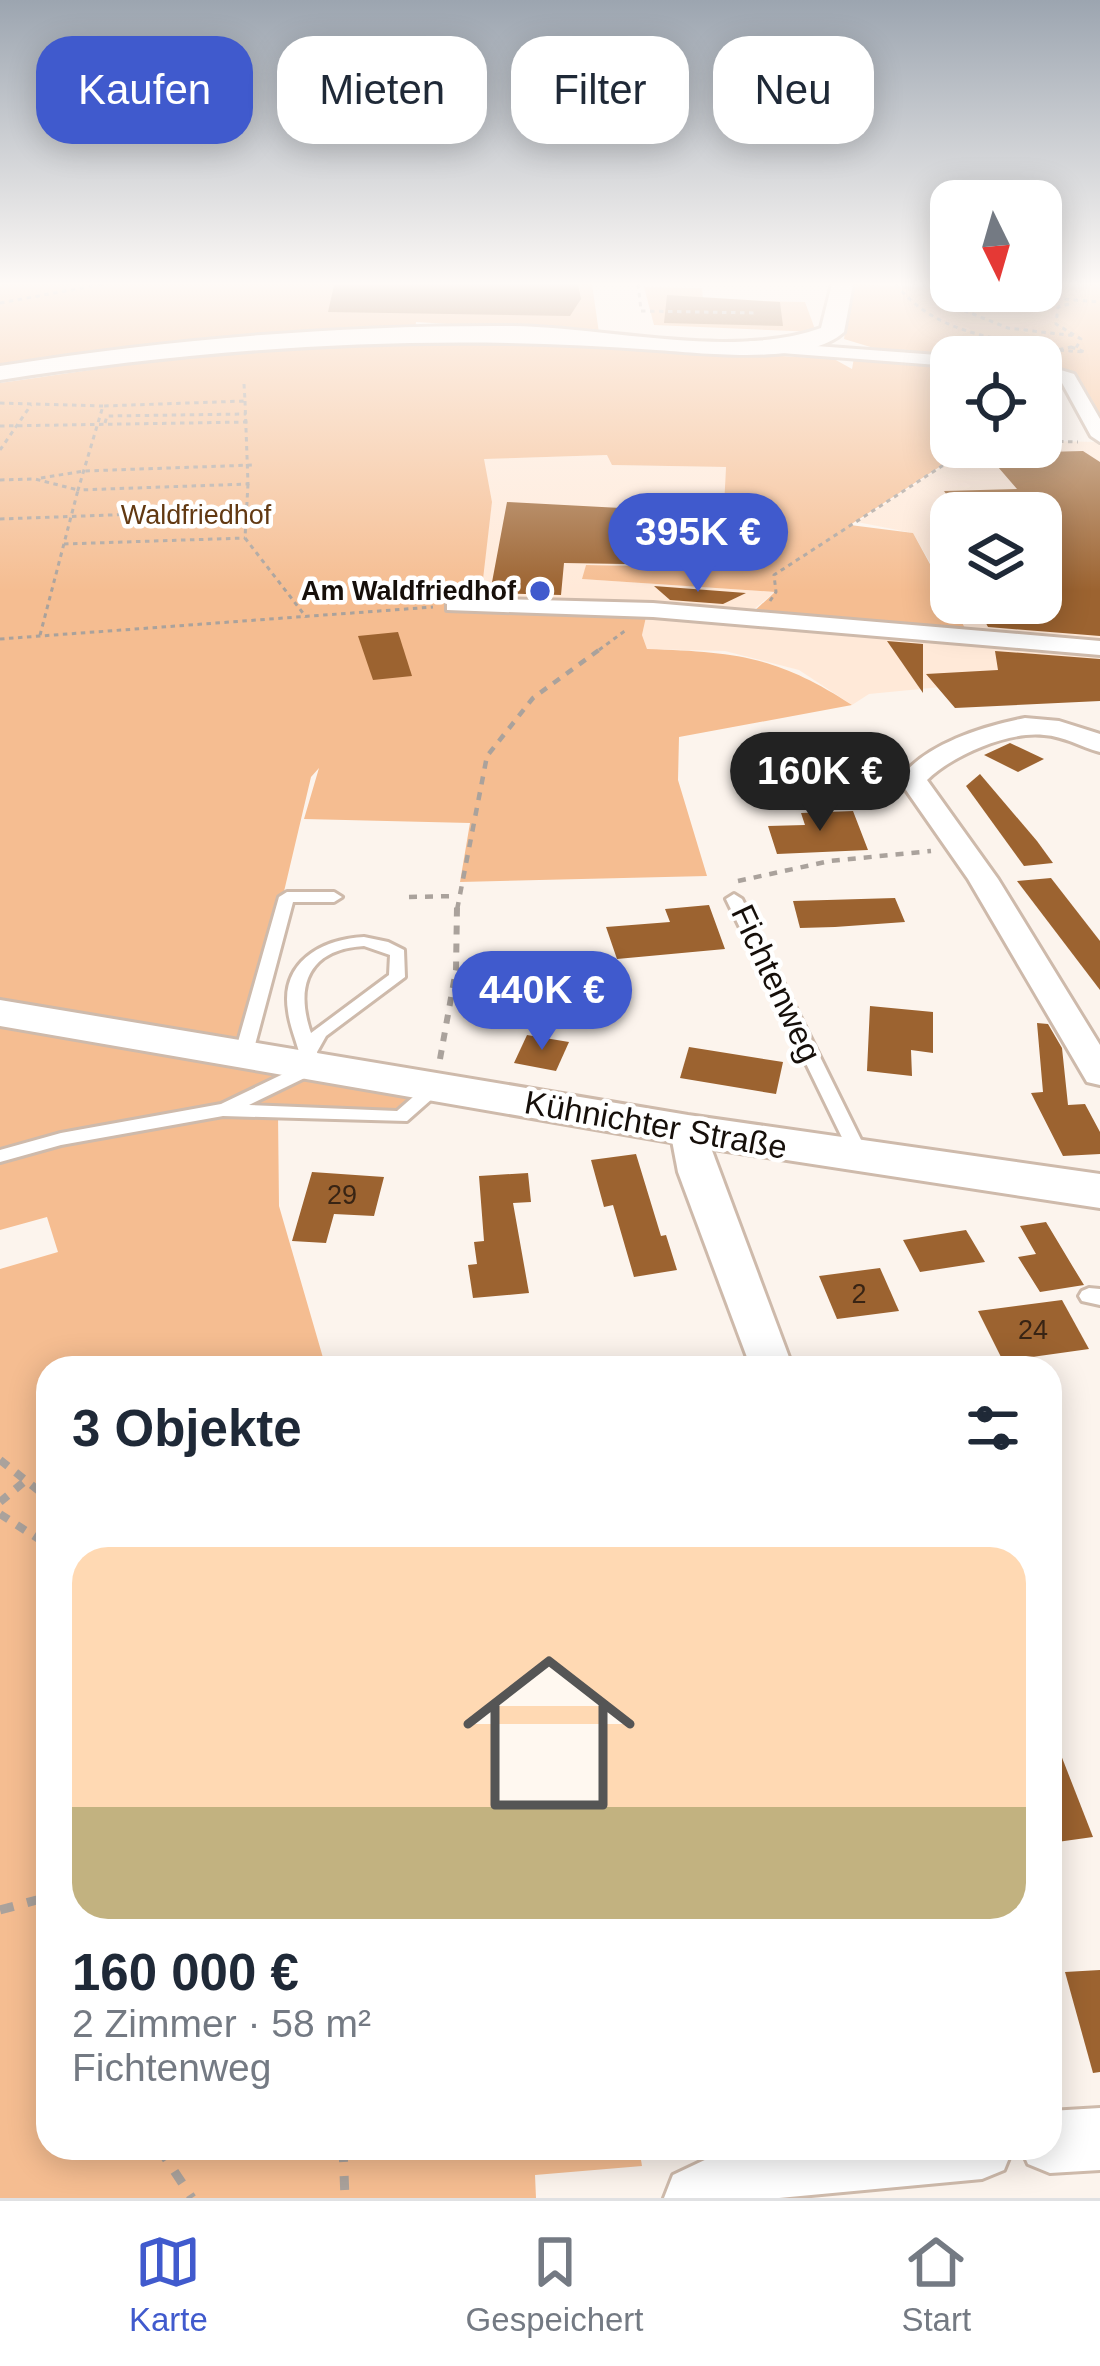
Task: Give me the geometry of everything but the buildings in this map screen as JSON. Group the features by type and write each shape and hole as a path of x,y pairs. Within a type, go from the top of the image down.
{"street":[{"path":"1071,387 1090,439"},
{"path":"455,605 653,610 1100,648"},
{"path":"1100,744 1056,726 1024,724 1000,730 918,771 913,780 1100,1074"},
{"name":"Kühnichter Straße","path":"0,1013 243,1056 311,1058 436,1078 688,1130 1100,1192"},
{"path":"688,1130 698,1172 767,1356"},
{"path":"1062,2141 1100,2138"},
{"path":"696,2198 709,2187 762,2168 850,2160"}],"lane":[{"path":"243,1056 287,897 334,897"},
{"name":"Fichtenweg","path":"734,899 861,1158"},
{"path":"224,1110 311,1058 319,1033 397,977 398,953 365,939 339,943 308,962 294,1000 311,1058"},
{"path":"0,1156 61,1139 224,1110 400,1117 436,1078"}],"path":[{"path":"244,387 253,464 245,538 306,617"},
{"path":"0,403 103,406 245,401"},
{"path":"0,450 31,405"},
{"path":"39,639 103,406"},
{"path":"105,423 107,416 246,414"},
{"path":"0,426 248,422"},
{"path":"0,480 84,471 253,464"},
{"path":"744,618 770,601 776,592 774,574 939,468"},
{"path":"35,479 78,490 252,484"},
{"path":"0,519 249,510"},
{"path":"64,544 245,538"},
{"path":"0,639 455,605"},
{"path":"436,1078 456,970 457,896 476,789 487,756 532,698 653,610"},
{"name":"Fichtenweg","path":"734,899 735,882 755,874 959,848"},
{"path":"409,897 457,896"},
{"path":"0,1460 36,1489"},
{"path":"0,1502 25,1480"},
{"path":"0,1514 36,1537"},
{"path":"0,1910 36,1900"},
{"path":"167,2160 192,2198"},
{"path":"343,2160 345,2198"}],"shaded area":[{"path":"1062,441 1100,442 1100,682 992,682 869,694 852,705 799,670 725,651 647,649 642,635 646,617 738,624 498,604 480,596 492,502 483,459 608,455 613,465 726,467 722,569 586,565 583,579 775,592 749,613 930,624 1062,624 1062,492 930,492 930,563 913,533 857,522 940,468 1062,468"}],"green space":[{"name":"Waldfriedhof","path":"0,387 930,387 930,468 938,468 850,525 913,533 930,564 930,624 963,624 966,630 751,614 775,592 582,579 586,565 721,568 726,467 612,465 607,455 484,459 492,502 481,596 498,604 646,617 642,635 647,649 754,660 801,676 852,705 679,737 678,780 707,876 460,882 470,823 304,819 319,768 311,777 248,1044 0,1011"},
{"path":"1073,387 1100,387 1100,436"},
{"path":"0,1014 308,1069 224,1111 311,1069 433,1087 400,1116 278,1114 279,1206 323,1356 36,1356 36,2160 641,2160 642,2166 535,2175 536,2198 0,2198 0,1269 58,1252 47,1217 0,1230"}],"place":[{"name":"Am Waldfriedhof","path":"540,591"}]}
